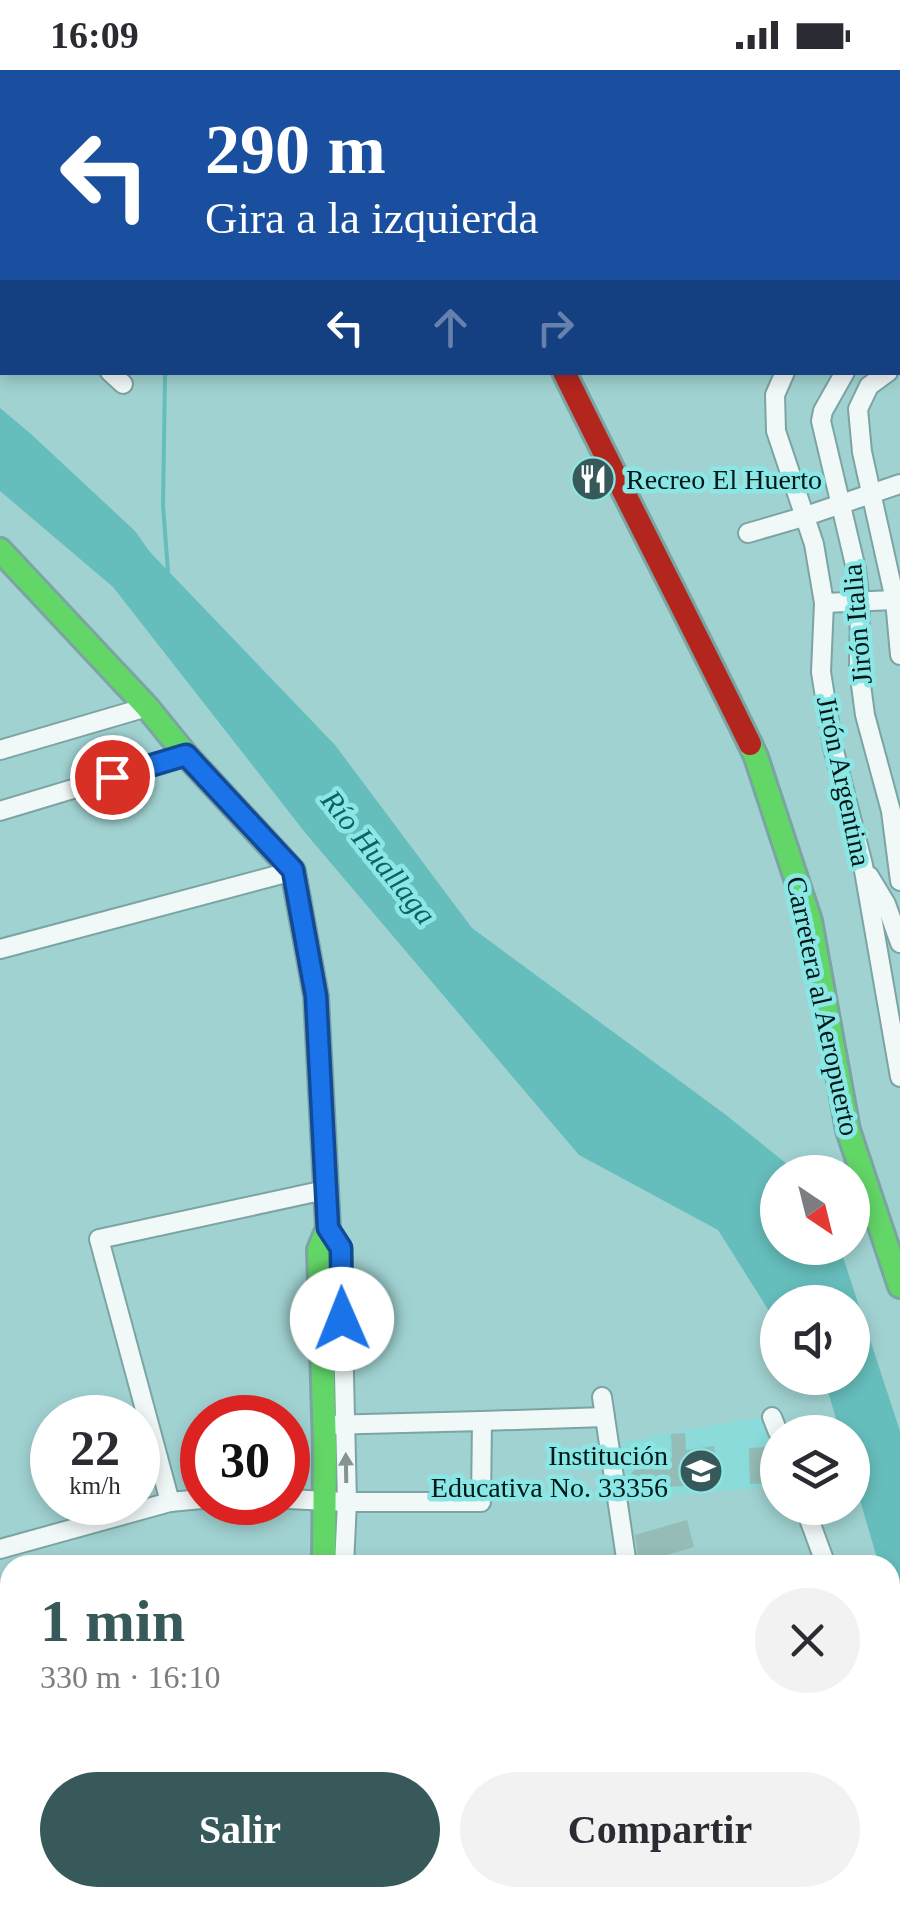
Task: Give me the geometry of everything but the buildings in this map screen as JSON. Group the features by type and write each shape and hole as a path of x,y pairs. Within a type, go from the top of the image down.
{"street":[{"name":"Carretera al Aeropuerto","path":"565,375 756,757 810,921 848,1130 900,1286"},
{"name":"Jirón Argentina","path":"784,375 774,395 776,432 814,544 824,603 821,672 833,747 862,864 900,1077"},
{"name":"Jirón Italia","path":"843,375 821,422 856,569 859,670 865,715 890,811 900,881"},
{"path":"854,375 862,452 895,600 900,654"},
{"path":"858,409 868,386 884,375"},
{"path":"748,533 900,484"},
{"path":"0,550 293,870 316,996 328,1228 319,1250 343,1555"},
{"path":"824,603 895,600"},
{"path":"0,750 147,707"},
{"path":"0,811 186,755"},
{"path":"862,864 886,904 900,943"},
{"path":"0,950 293,870"},
{"path":"170,1502 99,1239 326,1190"},
{"path":"602,1397 625,1555"},
{"path":"335,1425 605,1417"},
{"path":"310,1500 481,1502 482,1421"},
{"path":"9,1547 180,1501"},
{"path":"326,1555 336,1502"},
{"path":"811,1525 822,1555"}],"shaded area":[{"name":"Institución Educativa No. 33356","path":"760,1418 760,1488 629,1500 621,1442"}],"water":[{"name":"Río Huallaga","path":"0,408 135,531 150,552 335,745 472,928 776,1155 760,1155 760,1265 846,1265 852,1285 760,1285 760,1297 718,1230 579,1155 307,835 113,587 0,491"},
{"path":"870,1340 900,1431 900,1555 876,1555 867,1525 870,1415 835,1415 829,1395 870,1395"}],"waterway":[{"path":"166,375 163,505 168,572"}],"traffic: fast":[{"path":"0,550 293,871 316,996 328,1228 319,1250 324,1555"},
{"path":"750,744 810,921 848,1130 900,1286"}],"traffic: jam":[{"path":"566,375 750,744"}],"place":[{"name":"Recreo El Huerto","path":"593,479"},
{"name":"Institución Educativa No. 33356","path":"701,1471"}],"route":[{"path":"112,777 186,755 293,870 316,996 328,1228 341,1248 342,1319"}]}
